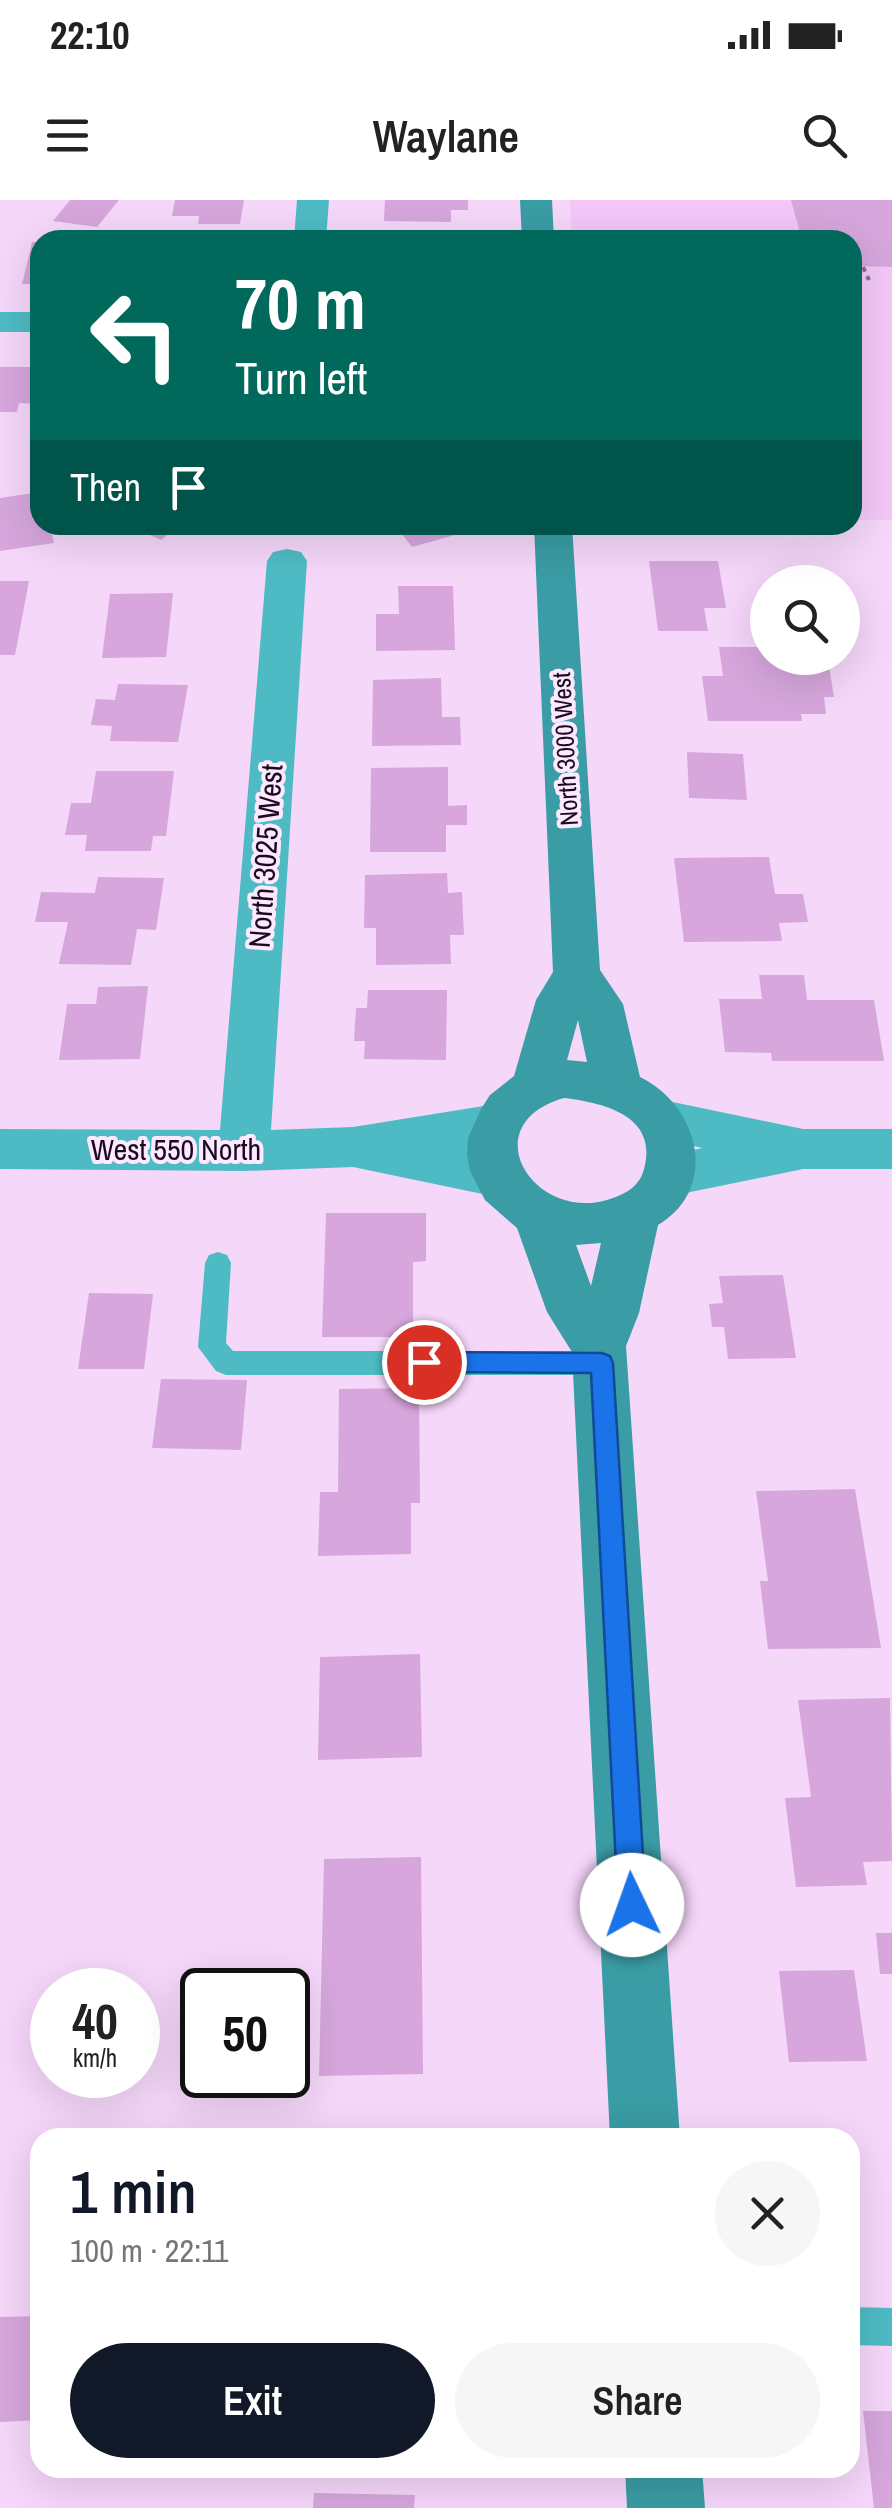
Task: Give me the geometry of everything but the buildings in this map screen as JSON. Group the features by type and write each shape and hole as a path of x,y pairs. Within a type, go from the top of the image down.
{"main road":[{"path":"536,200 538,230"},
{"name":"North 3000 West","path":"535,1087 560,1000 576,974 554,535"},
{"name":"North 3000 West","path":"576,974 600,1004 617,1085"},
{"path":"564,1079 617,1085 644,1099 663,1120 674,1144 671,1175 657,1198 634,1215 603,1224 562,1224 539,1215 514,1198 497,1176 491,1150 496,1124 512,1102 535,1087 564,1079"},
{"path":"539,1215 574,1312 600,1354"},
{"path":"634,1215 600,1354 644,2128"},
{"path":"664,2478 666,2508"}],"street":[{"path":"311,230 313,200"},
{"path":"0,322 30,322"},
{"name":"North 3025 West","path":"244,1151 287,561"},
{"path":"663,1120 803,1150"},
{"name":"West 550 North","path":"0,1150 244,1151 353,1147 496,1124"},
{"name":"West 550 North","path":"353,1147 497,1176"},
{"path":"671,1175 803,1150 892,1149"}],"lane":[{"path":"218,1263 212,1348 226,1363 600,1354"},
{"path":"860,2326 892,2327"}],"path":[{"path":"863,266 869,280"}],"shaded area":[{"path":"570,200 892,200 892,520 862,520 862,230 572,230"}],"route":[{"path":"424,1362 602,1363 632,1905"}]}
